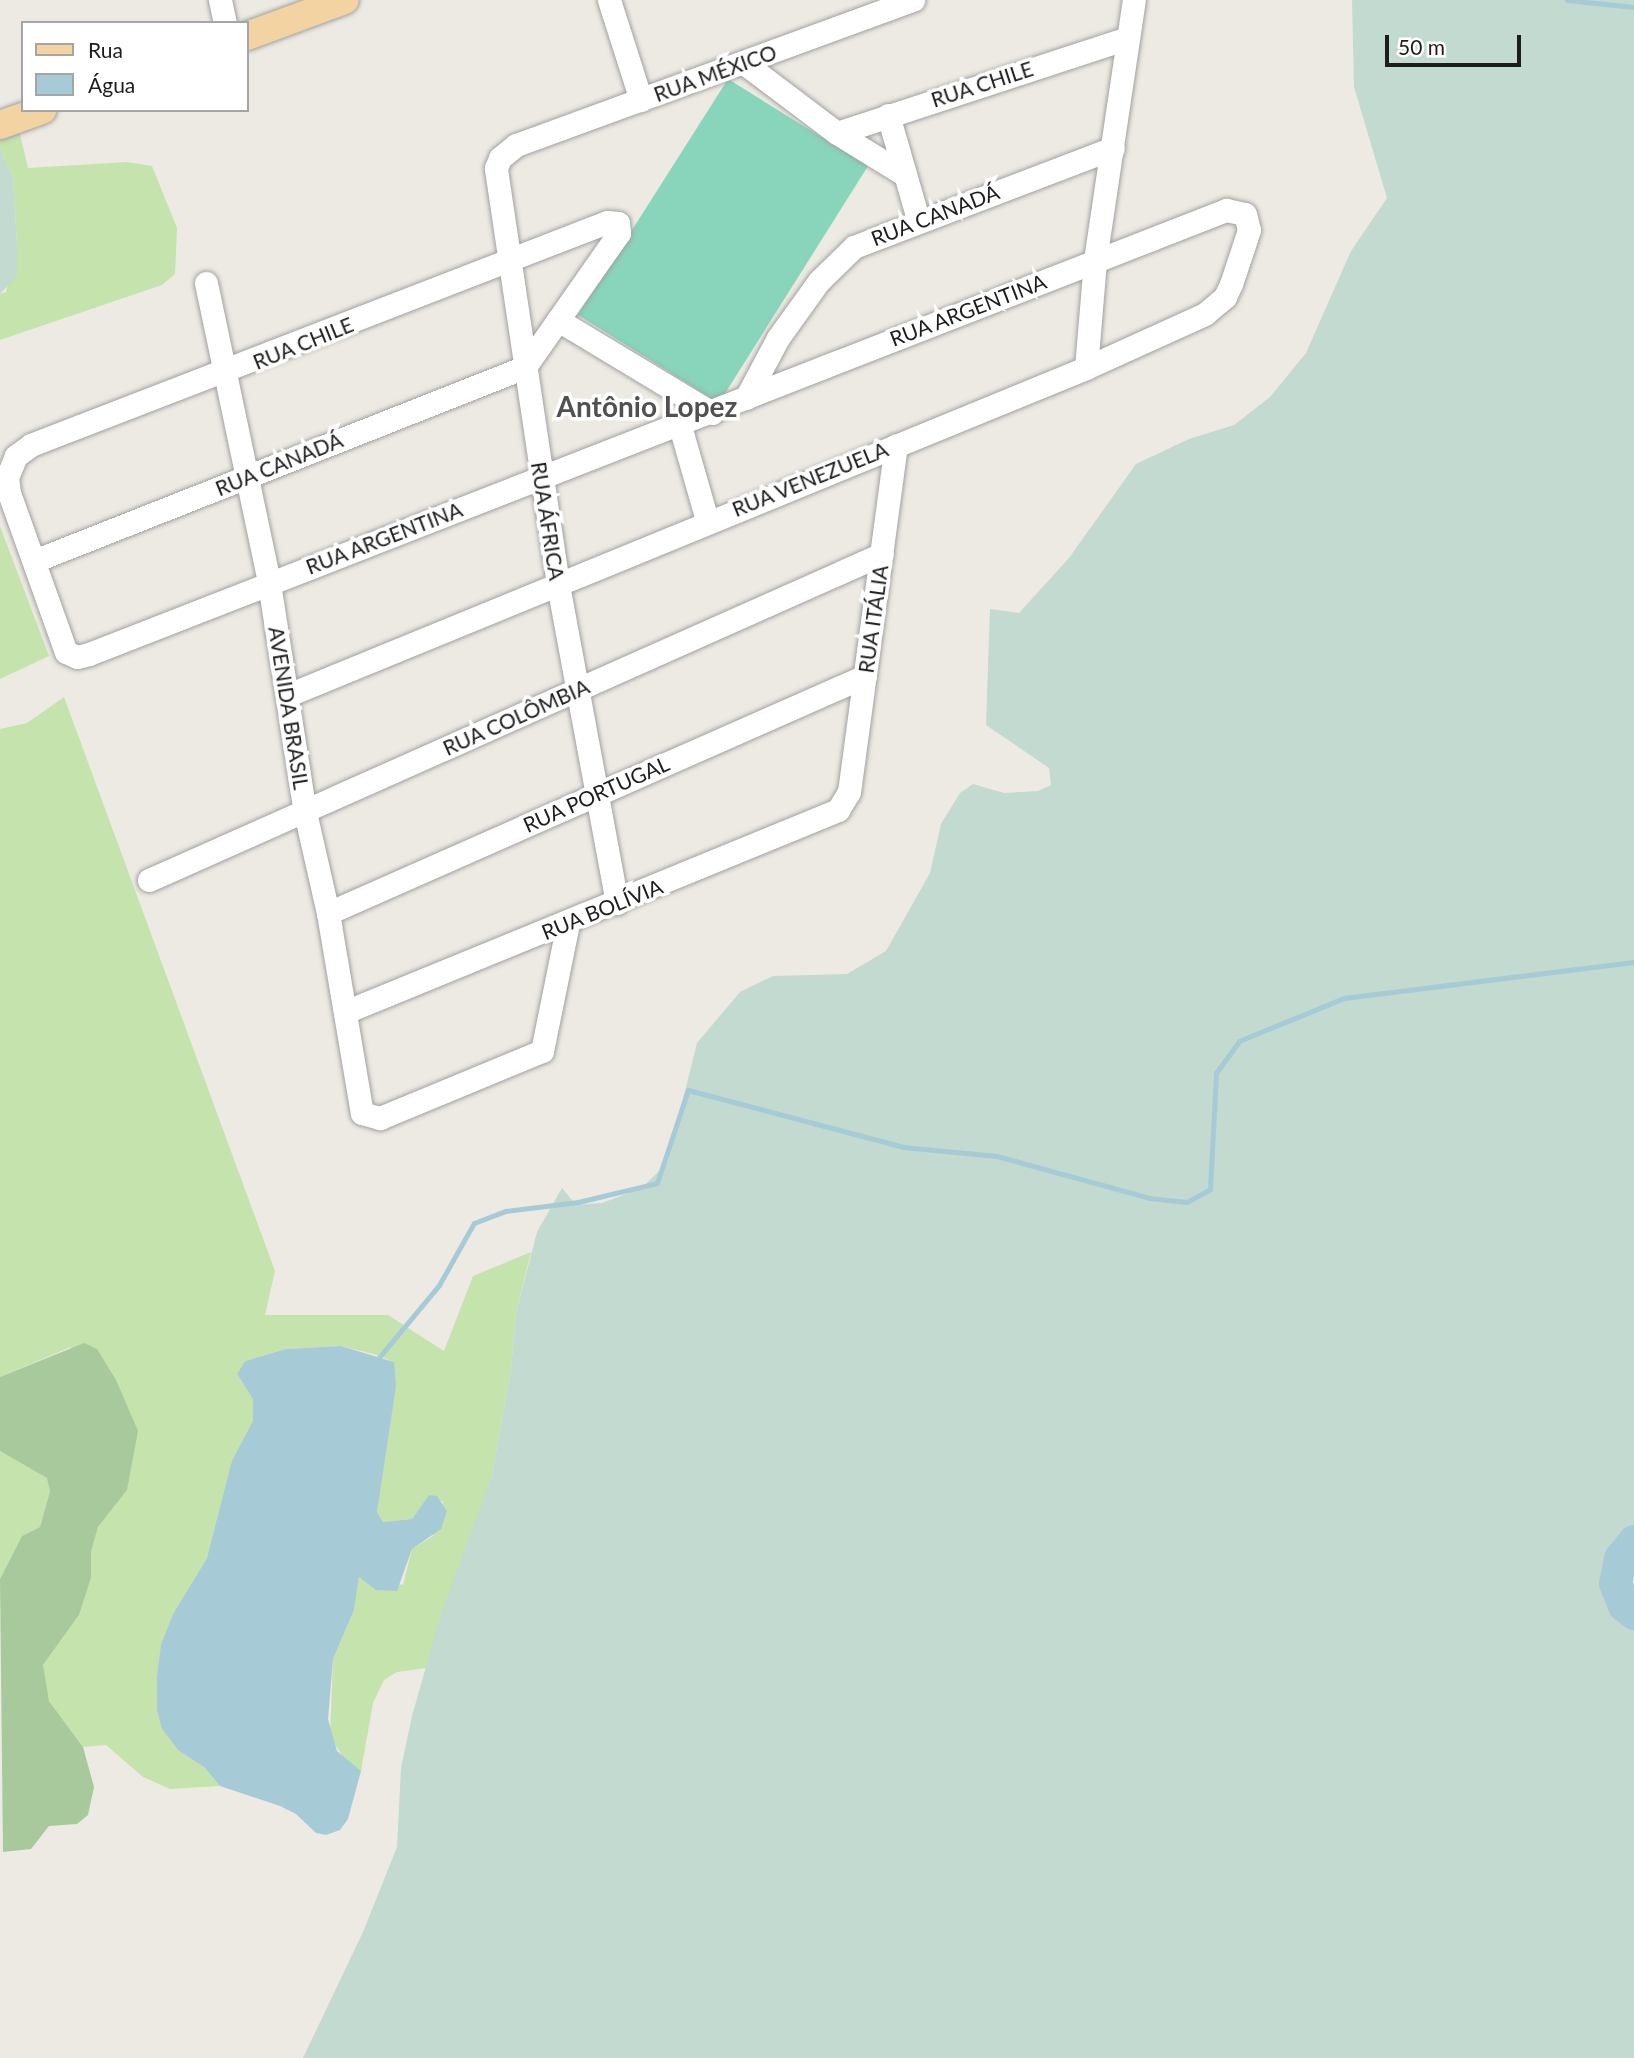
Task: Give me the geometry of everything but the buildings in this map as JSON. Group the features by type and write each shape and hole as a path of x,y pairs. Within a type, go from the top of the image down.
{"main road":[{"path":"248,36 345,0"},
{"path":"0,125 36,112"}],"street":[{"path":"219,0 224,21"},
{"path":"609,0 640,100"},
{"name":"RUA MÉXICO","path":"516,145 913,0"},
{"path":"1086,368 1095,260 1134,0"},
{"name":"RUA CHILE","path":"837,133 888,114 1128,38"},
{"path":"744,63 837,133 905,175"},
{"path":"888,114 918,219"},
{"name":"RUA ÁFRICA","path":"516,145 500,158 496,168 507,262 558,584 580,688 617,903"},
{"name":"RUA CANADÁ","path":"746,398 778,338 840,258 874,236 1113,148"},
{"name":"RUA ARGENTINA","path":"34,561 66,652 77,657 89,654 541,477 680,426 1226,209"},
{"name":"RUA VENEZUELA","path":"288,695 707,520 1086,368 1205,314 1225,297 1249,230 1241,210 1226,209"},
{"name":"RUA CHILE","path":"34,561 9,493 9,467 31,445 225,374 607,222 618,223 619,233 558,320"},
{"name":"AVENIDA BRASIL","path":"206,284 269,583 304,812 328,913 358,1109 380,1118 537,1054 549,1033 568,923"},
{"path":"525,367 558,320 712,413"},
{"name":"RUA CANADÁ","path":"34,561 525,367"},
{"path":"680,426 707,520"},
{"name":"RUA ITÁLIA","path":"849,792 896,445"},
{"name":"RUA COLÔMBIA","path":"149,880 882,554"},
{"name":"RUA PORTUGAL","path":"328,913 865,676"},
{"name":"RUA BOLÍVIA","path":"345,1012 831,816 844,805 849,792"}],"green space":[{"path":"1352,0 1634,0 1634,1536 1613,1560 1623,1619 1634,1626 1634,2058 303,2058 363,1932 397,1847 401,1768 412,1716 441,1614 492,1475 511,1369 516,1313 537,1232 562,1188 576,1205 602,1203 642,1188 667,1163 697,1043 740,992 773,976 847,974 886,951 930,873 941,824 960,793 973,784 1004,793 1038,791 1051,785 1049,768 986,725 990,609 1019,613 1069,558 1136,464 1189,439 1234,425 1270,397 1306,353 1351,251 1387,198 1354,87"},
{"path":"728,79 868,166 719,403 578,315"},
{"path":"19,130 28,168 127,162 152,166 177,228 175,274 162,285 0,340 0,294 6,292 17,243 13,178 0,149 0,136"},
{"path":"0,149 13,178 17,276 0,294"},
{"path":"0,526 49,656 0,679"},
{"path":"64,697 275,1271 265,1315 388,1315 444,1351 473,1276 531,1252 516,1313 511,1369 492,1475 427,1668 397,1672 384,1680 373,1703 361,1771 346,1761 330,1737 333,1659 354,1610 359,1576 403,1585 412,1549 433,1536 443,1502 429,1495 412,1519 383,1522 377,1512 394,1362 377,1355 341,1346 286,1349 245,1361 237,1374 253,1399 253,1421 207,1558 173,1614 157,1676 179,1751 204,1767 220,1786 170,1789 143,1777 106,1745 83,1747 49,1701 43,1680 43,1665 79,1615 91,1578 91,1552 98,1527 127,1490 71,1347 0,1377 0,729 27,723"},
{"path":"84,1343 97,1349 116,1380 138,1431 127,1490 98,1527 91,1552 91,1578 79,1615 43,1665 49,1701 83,1747 94,1787 88,1815 77,1824 49,1826 31,1849 3,1852 0,1579 22,1536 40,1527 50,1491 47,1478 0,1451 0,1377"},
{"path":"0,1451 48,1478 50,1491 40,1527 22,1536 0,1579"}],"water":[{"path":"341,1346 394,1362 396,1386 377,1512 383,1522 412,1519 429,1495 437,1496 447,1511 441,1529 412,1549 397,1591 376,1590 359,1577 354,1610 333,1659 328,1719 337,1751 361,1771 348,1819 340,1830 326,1835 316,1833 296,1814 280,1806 220,1786 204,1767 179,1751 162,1729 157,1710 157,1676 161,1645 173,1614 207,1558 232,1461 253,1421 253,1399 237,1374 245,1361 286,1349"},
{"path":"1634,1536 1634,1562 1625,1572 1627,1596 1634,1602 1634,1625 1623,1619 1613,1560"}],"waterway":[{"path":"1567,0 1634,7"},
{"path":"376,1361 439,1285 474,1223 506,1211 578,1202 657,1183 688,1090 903,1147 997,1156 1149,1198 1187,1202 1210,1189 1216,1073 1239,1041 1344,998 1634,962"},
{"path":"1634,1541 1620,1558 1615,1583 1624,1605 1634,1613"}],"district":[{"name":"Antônio Lopez","path":"647,406"}]}
